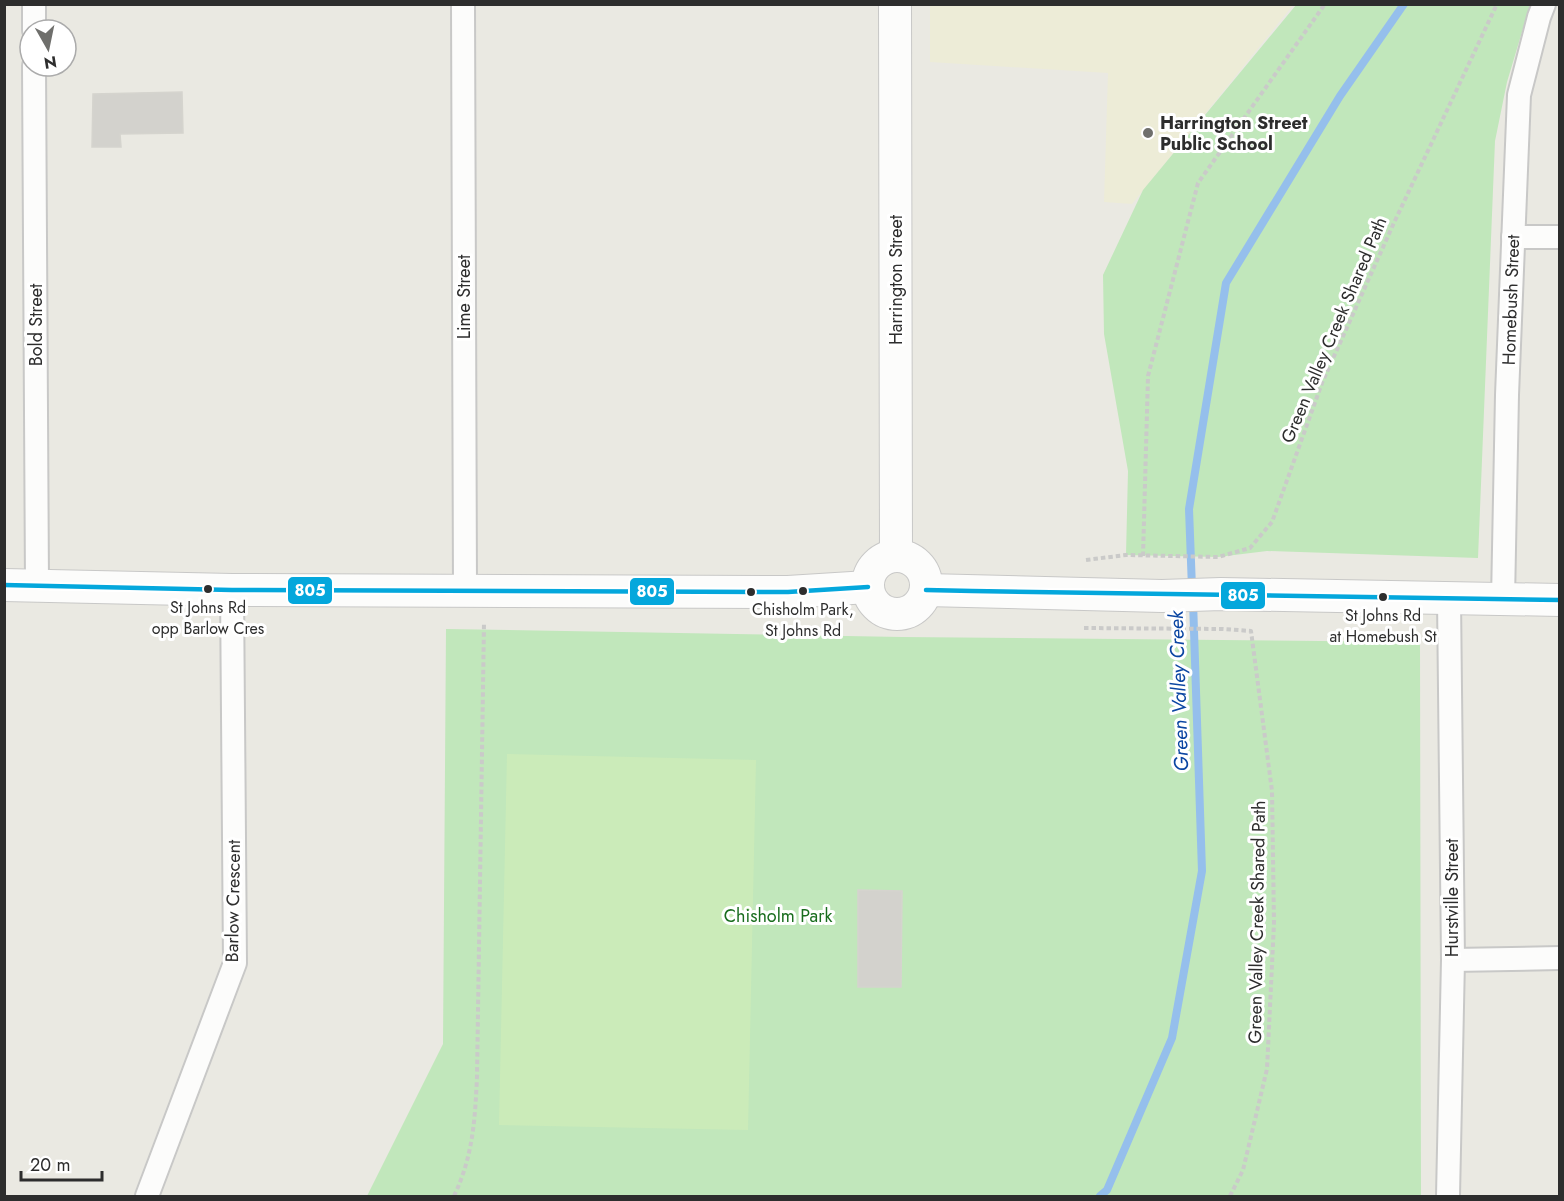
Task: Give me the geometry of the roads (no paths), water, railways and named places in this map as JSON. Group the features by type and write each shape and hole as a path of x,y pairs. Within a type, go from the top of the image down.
{"main road":[{"name":"Harrington Street","path":"895,4 896,556"},
{"path":"896,556 913,560 919,566 924,573 926,590 917,606 900,614 882,610 870,595 868,586 869,577 879,562 896,556"},
{"path":"4,585 232,590 465,589 788,592 868,586"},
{"path":"926,590 1162,596 1221,594 1560,600"}],"street":[{"name":"Lime Street","path":"463,4 465,589"},
{"name":"Homebush Street","path":"1503,600 1507,395 1519,95 1544,4"},
{"name":"Bold Street","path":"34,78 37,585"},
{"path":"1513,237 1560,237"},
{"name":"Barlow Crescent","path":"147,1197 235,963 232,590"},
{"name":"Hurstville Street","path":"1448,1197 1453,960 1449,599"},
{"path":"1453,960 1560,958"}],"waterway":[{"name":"Green Valley Creek","path":"1192,588 1189,509 1226,283 1340,96 1404,4"},
{"name":"Green Valley Creek","path":"1100,1196 1107,1190 1172,1038 1202,871 1193,601"}],"place":[{"name":"Harrington Street Public School","path":"1148,133"},
{"name":"St Johns Rd opp Barlow Cres","path":"208,589"},
{"name":"Chisholm Park, St Johns Rd","path":"803,591"},
{"name":"St Johns Rd at Homebush St","path":"1383,597"}],"park label":[{"name":"Chisholm Park","path":"778,916"}]}
